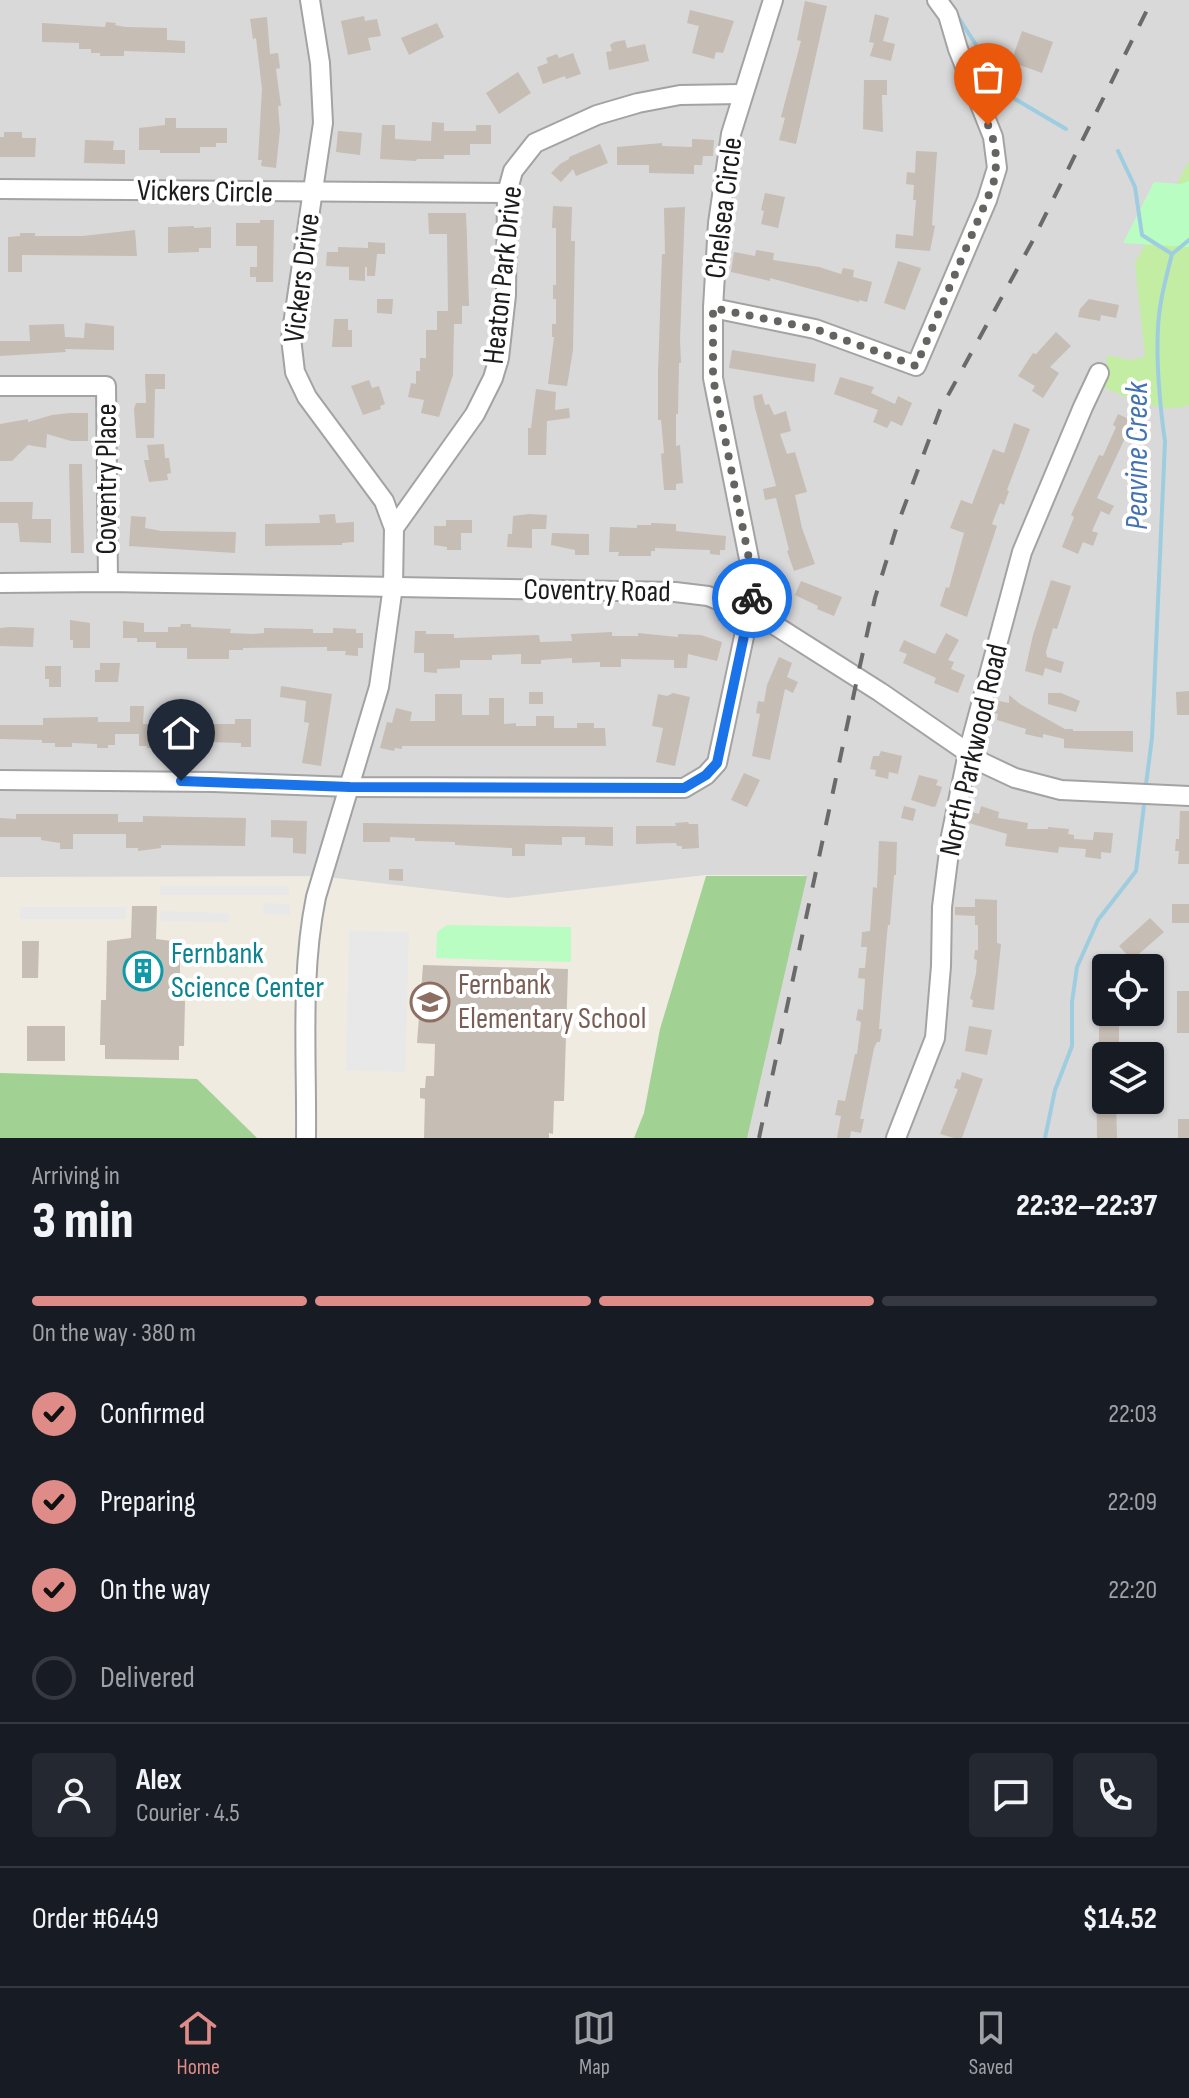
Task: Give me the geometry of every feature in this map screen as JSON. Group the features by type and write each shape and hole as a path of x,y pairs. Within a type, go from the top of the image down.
{"street":[{"name":"Vickers Drive","path":"310,0 320,63 323,113 291,338 295,372 321,419 384,501 394,528"},
{"name":"Chelsea Circle","path":"0,780 350,787 684,788 706,775 717,763 752,599 752,574 713,378 713,308 722,185 741,94 773,0"},
{"path":"713,308 815,329 916,366 987,200 997,168 993,137 948,15 937,0"},
{"name":"Heaton Park Drive","path":"394,528 469,422 493,378 503,337 507,193 513,171 525,155 535,143 556,131 617,109 660,98 741,94"},
{"name":"Vickers Circle","path":"0,189 507,193"},
{"name":"North Parkwood Road","path":"896,1138 935,1038 942,907 951,836 968,753 1022,552 1099,373"},
{"name":"Coventry Place","path":"0,386 106,386 108,582"},
{"path":"306,1138 311,920 379,687 393,586 394,528"},
{"name":"Coventry Road","path":"0,583 393,586 675,592 708,596 765,619 880,692 968,753 1015,778 1047,788 1076,792 1189,796"}],"shaded area":[{"path":"0,0 1189,0 1189,1138 745,1138 805,875 705,875 508,898 318,876 0,877"},
{"path":"160,886 289,886 289,895 160,895"},
{"path":"264,903 290,904 290,915 263,914"},
{"path":"20,907 126,907 126,919 20,919"},
{"path":"160,911 229,913 229,922 160,921"},
{"path":"349,931 409,932 405,1072 346,1070"}],"green space":[{"path":"1189,161 1189,405 1158,407 1105,388 1107,355 1130,360 1145,357 1135,263"},
{"path":"1189,181 1189,247 1123,243 1154,182 1181,184"},
{"path":"706,876 807,876 747,1138 634,1138 644,1113 660,1029"},
{"path":"447,925 571,927 571,962 436,958 437,932"},
{"path":"0,1073 197,1079 257,1138 0,1138"}],"building":[{"path":"805,1 827,6 796,144 779,140 785,118 781,117 801,41 797,40"},
{"path":"690,10 734,21 723,53 716,52 714,59 692,53 699,26 687,23"},
{"path":"875,14 889,18 883,41 895,44 891,61 870,56 874,43 869,42"},
{"path":"364,16 365,21 377,19 381,36 368,38 371,50 348,55 341,21"},
{"path":"267,17 270,54 278,53 280,68 276,69 281,106 278,106 280,130 276,168 261,166 262,160 258,160 262,89 256,38 253,39 250,19"},
{"path":"106,22 125,27 167,28 167,40 185,41 185,53 124,51 124,56 100,56 100,53 91,53 91,49 79,49 79,43 42,42 42,23 105,27"},
{"path":"437,23 444,37 409,55 401,38"},
{"path":"1022,31 1053,42 1042,73 1011,62"},
{"path":"625,40 627,48 645,44 649,61 609,70 606,52 612,51 610,45 614,42"},
{"path":"573,53 581,74 543,84 537,67 548,63 546,58"},
{"path":"518,72 531,93 499,114 486,93"},
{"path":"864,80 887,80 887,95 882,95 883,132 863,129"},
{"path":"165,118 176,118 176,128 227,128 227,143 200,147 200,153 139,150 139,128 165,125"},
{"path":"432,122 444,123 444,131 476,131 476,125 491,125 491,144 470,144 470,155 444,155 444,159 380,159 382,125 395,125 395,139 431,141"},
{"path":"338,131 362,133 360,155 336,152"},
{"path":"4,132 22,132 22,138 36,138 35,157 0,157 0,137 4,137"},
{"path":"692,139 714,140 713,156 703,156 702,165 694,165 694,174 649,173 649,165 617,165 617,147 662,143 662,146 692,147"},
{"path":"85,140 114,141 113,150 125,150 125,164 84,163"},
{"path":"600,144 608,163 576,176 573,169 561,182 551,173 569,157"},
{"path":"916,151 937,152 932,225 935,226 930,251 895,248 896,234 913,236 914,185 906,184 907,172 915,173"},
{"path":"765,193 785,197 778,228 761,224"},
{"path":"553,206 572,207 571,241 575,241 573,350 567,386 548,384 554,337 552,324 556,324 553,285 556,285 556,228 552,228"},
{"path":"685,207 681,363 676,414 676,446 680,445 683,483 676,484 676,490 664,490 661,454 664,453 661,420 658,420 658,373 662,254 665,254 664,208"},
{"path":"428,213 466,213 469,306 462,306 462,324 454,324 453,375 439,417 421,413 424,400 408,397 411,383 416,384 416,371 420,371 420,358 426,358 426,330 437,330 437,311 448,311 447,234 429,234"},
{"path":"260,220 274,220 273,282 256,282 256,277 250,277 250,267 257,267 257,246 236,246 236,223 260,223"},
{"path":"168,227 211,227 211,248 199,248 199,252 168,253"},
{"path":"135,230 137,256 22,255 22,272 8,272 8,237 20,236 20,233 83,236"},
{"path":"368,242 385,243 385,254 377,254 375,276 367,276 365,267 365,281 349,280 349,267 326,266 327,252 338,252 338,247 368,248"},
{"path":"756,250 774,253 773,260 819,267 841,274 843,268 854,270 853,277 872,282 867,302 770,278 770,281 731,272 734,252 755,256"},
{"path":"898,261 921,268 905,310 884,303"},
{"path":"377,299 393,299 392,314 377,313"},
{"path":"1089,299 1119,305 1116,318 1101,315 1100,321 1078,317 1080,309"},
{"path":"334,319 348,319 348,330 352,330 352,347 332,347"},
{"path":"85,323 114,326 114,350 65,349 66,352 0,356 0,341 30,341 29,325 64,324 65,337 84,338"},
{"path":"1056,332 1071,346 1050,367 1059,373 1043,398 1032,391 1035,386 1018,376 1033,353 1036,354"},
{"path":"732,350 816,364 814,382 729,368"},
{"path":"145,374 165,374 165,389 155,389 154,438 136,438 134,409 136,403 146,403"},
{"path":"840,377 874,387 871,393 895,404 898,396 912,403 902,426 891,421 887,428 873,422 878,410 834,394"},
{"path":"369,380 372,388 379,386 385,404 380,406 381,409 363,415 351,386"},
{"path":"536,389 556,392 555,410 569,408 570,418 547,421 546,455 528,455 528,428 531,428"},
{"path":"762,394 765,405 769,404 774,415 786,411 791,431 780,434 787,454 795,452 807,492 795,495 802,528 815,564 794,571 776,498 765,500 763,489 776,486 753,396"},
{"path":"88,413 88,441 71,441 47,434 46,448 28,445 12,461 0,461 0,424"},
{"path":"1118,414 1133,421 1097,498 1114,506 1109,515 1101,511 1092,531 1098,533 1093,546 1083,542 1078,554 1062,547 1074,517 1071,515 1099,455 1103,456 1116,427 1113,425"},
{"path":"1014,423 1030,429 1004,505 1000,503 992,524 997,526 967,617 940,606 946,587 949,588 964,533 950,528 961,500 972,504 993,449 1004,453"},
{"path":"164,444 171,473 167,474 168,480 149,482 144,460 149,460 147,445"},
{"path":"69,464 82,464 84,553 71,553"},
{"path":"0,502 33,502 32,519 51,519 51,543 20,542 18,523 0,523"},
{"path":"335,514 336,523 354,522 354,542 342,545 265,546 265,524 320,523 319,515"},
{"path":"547,515 546,529 532,529 532,548 507,547 508,534 512,534 513,516"},
{"path":"131,516 146,517 145,528 162,531 236,532 235,553 129,546"},
{"path":"446,520 472,520 472,533 461,533 461,550 447,550 447,547 434,545 434,526 446,526"},
{"path":"676,524 676,531 726,536 725,550 720,550 720,555 710,554 710,550 655,548 651,556 618,556 619,552 609,552 610,527 637,528 637,525"},
{"path":"552,533 589,534 589,555 575,555 575,550 551,545"},
{"path":"1051,580 1071,586 1046,652 1047,657 1064,662 1061,673 1045,668 1043,676 1025,671"},
{"path":"801,581 842,597 834,616 795,595"},
{"path":"70,620 90,623 90,648 73,648"},
{"path":"123,621 144,623 144,632 168,632 168,627 180,627 181,624 253,634 264,633 264,628 313,629 313,633 333,633 333,628 356,629 356,633 363,633 363,648 358,648 358,656 345,655 346,651 327,651 327,647 243,648 229,650 229,659 187,659 187,648 156,648 156,642 123,638"},
{"path":"0,628 34,628 33,647 0,646"},
{"path":"415,631 454,634 454,638 539,635 540,642 572,641 571,634 612,632 612,636 638,636 638,633 678,637 678,634 701,635 722,642 717,661 688,654 687,668 674,668 674,660 621,659 621,667 600,667 600,662 572,663 572,658 521,664 521,654 492,655 492,660 460,660 460,668 437,669 437,673 424,672 424,653 414,653"},
{"path":"946,633 959,640 948,660 954,662 951,669 965,675 958,693 934,683 936,678 903,663 907,654 899,651 904,640 935,654"},
{"path":"779,657 792,663 787,677 798,682 793,693 785,689 770,760 752,756 760,714 756,713 758,701 764,702 767,685"},
{"path":"100,663 120,663 118,682 95,682 95,670 100,670"},
{"path":"45,666 61,666 61,687 49,687 49,679 45,679"},
{"path":"281,686 332,694 321,766 302,763 309,723 304,722 306,701 280,697"},
{"path":"1189,691 1189,715 1177,715 1176,692"},
{"path":"529,692 543,692 543,704 529,704"},
{"path":"673,693 690,697 675,766 656,762 663,728 652,726 658,694 667,696"},
{"path":"1048,693 1061,693 1080,701 1076,712 1048,704"},
{"path":"435,694 462,694 462,715 489,715 489,698 504,698 504,724 536,726 536,716 554,716 554,728 577,728 577,723 594,723 594,728 605,728 606,746 402,746 402,749 395,748 394,751 380,748 387,722 392,723 396,708 412,712 410,721 435,721"},
{"path":"1009,695 1065,729 1133,731 1133,752 1064,748 1064,739 1025,734 1026,729 997,720 998,714 992,712 995,700 1009,703"},
{"path":"130,706 144,706 143,724 169,724 169,732 214,732 214,724 235,724 235,719 251,719 251,747 241,747 241,743 208,742 208,749 147,748 139,746 139,734 115,734 115,745 108,745 108,748 97,748 97,744 72,743 72,747 55,747 55,743 42,743 42,740 0,739 0,725 43,725 43,718 98,717 98,722 130,722"},
{"path":"881,751 902,756 898,774 889,772 888,779 875,776 876,770 870,769 873,756 879,756"},
{"path":"744,773 760,780 747,807 731,800"},
{"path":"919,775 938,780 936,785 942,787 936,806 911,800"},
{"path":"904,806 916,809 913,821 901,818"},
{"path":"981,806 999,812 998,818 1028,823 1027,829 1069,829 1068,834 1074,835 1074,839 1093,840 1094,832 1113,833 1111,853 1101,852 1101,859 1085,857 1086,849 1059,847 1058,853 1005,846 1007,834 969,823 972,812 979,814"},
{"path":"1180,811 1189,811 1189,864 1178,864 1179,851 1175,851 1176,839 1179,839"},
{"path":"16,814 118,814 118,822 143,822 143,816 246,818 245,846 161,845 161,848 138,851 138,848 126,848 126,834 73,834 73,849 60,849 60,843 41,840 41,837 0,837 0,818 16,819"},
{"path":"271,820 307,821 306,854 293,853 293,838 271,837"},
{"path":"363,823 613,827 613,846 585,845 585,837 562,837 562,845 525,844 525,856 512,856 512,848 415,841 415,838 390,837 390,842 363,842"},
{"path":"675,823 698,824 699,848 682,849 676,843 636,844 636,826 676,826"},
{"path":"879,841 897,842 879,1029 882,1029 880,1042 874,1048 860,1119 864,1119 861,1133 851,1131 850,1138 837,1138 841,1116 835,1115 838,1100 845,1101 857,1054 861,1022 856,1020 858,1009 863,1010 865,979 858,978 859,968 865,968 867,947 861,947 862,932 870,931 873,887 877,888"},
{"path":"389,869 403,869 403,881 389,880"},
{"path":"975,899 997,900 997,943 1001,944 994,1010 972,1007 973,1000 970,999 976,973 977,960 974,959 975,950 978,950 978,925 975,925 975,916 955,915 955,907 975,907"},
{"path":"1172,904 1189,904 1189,923 1172,923"},
{"name":"Fernbank Science Center","path":"132,906 157,906 156,939 180,942 180,1001 185,1001 184,1046 179,1046 179,1060 105,1059 105,1045 100,1045 101,1000 106,1000 107,941 131,938"},
{"path":"1150,918 1164,932 1139,954 1126,954 1119,946"},
{"path":"22,941 39,941 38,978 22,978"},
{"path":"423,965 568,969 564,1101 554,1101 553,1134 549,1133 549,1138 424,1138 425,1099 420,1098 420,1088 425,1088 426,1076 434,1076 435,1044 417,1043"},
{"path":"1177,991 1189,991 1189,1033 1177,1033"},
{"path":"27,1026 65,1026 65,1061 27,1061"},
{"path":"969,1026 992,1030 987,1055 965,1051"},
{"path":"1099,1026 1119,1026 1119,1042 1099,1042"},
{"path":"962,1072 983,1079 962,1138 954,1138 940,1134"},
{"path":"1097,1114 1116,1114 1117,1138 1097,1138"},
{"path":"1178,1119 1189,1119 1189,1138 1178,1138"}],"waterway":[{"name":"Peavine Creek","path":"955,12 1008,95 1066,129"},
{"name":"Peavine Creek","path":"1118,151 1135,187 1142,235 1172,254 1158,328 1159,384 1165,441 1152,738 1146,784"},
{"path":"1172,254 1189,240"},
{"name":"Peavine Creek","path":"1045,1138 1055,1090 1072,1046 1072,1002 1077,967 1098,920 1136,871 1144,805"}],"railway":[{"path":"759,1138 875,598 897,526 940,410 1032,242 1152,0"}],"way so far":[{"path":"752,598 752,574 713,378 713,308 815,329 916,366 993,185 997,168 996,152 988,125"}],"place":[{"name":"Fernbank Science Center","path":"143,971"},
{"name":"Fernbank Elementary School","path":"430,1002"}],"route":[{"path":"181,781 350,787 684,788 706,775 717,763 752,598"}]}
